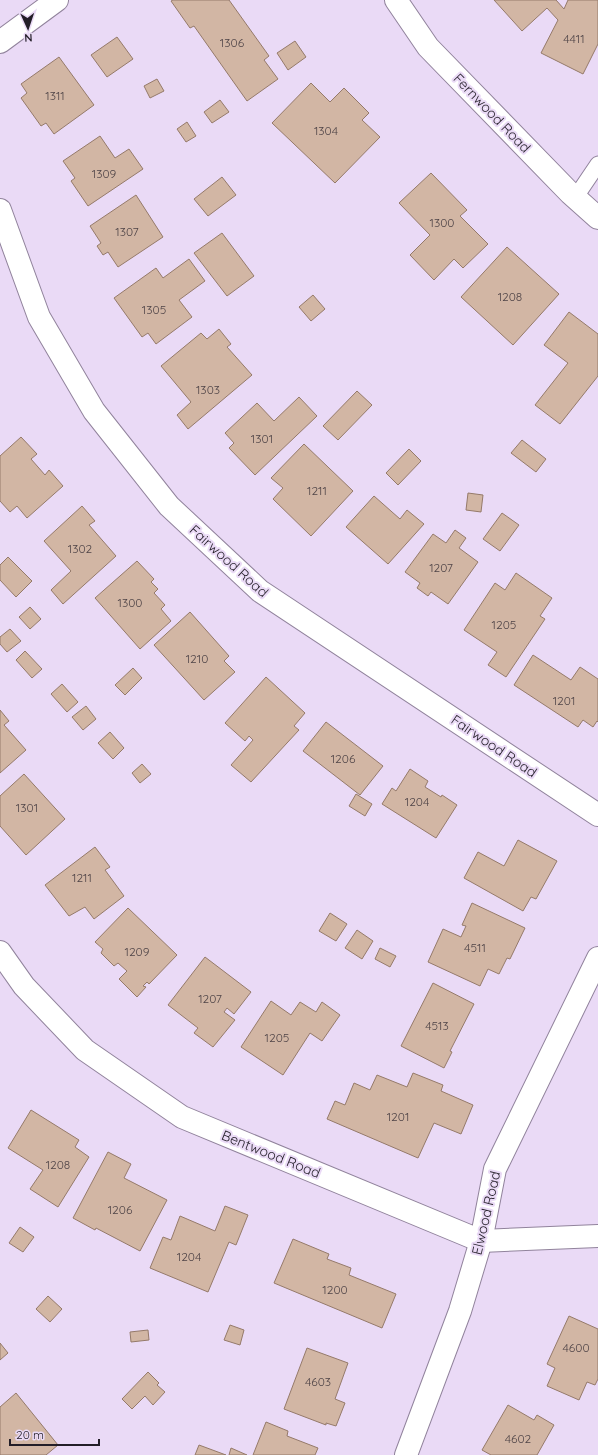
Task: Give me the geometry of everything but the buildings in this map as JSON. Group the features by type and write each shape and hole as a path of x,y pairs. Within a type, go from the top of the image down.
{"street":[{"path":"0,42 57,0"},
{"name":"Fernwood Road","path":"396,0 428,47 575,198 598,218"},
{"name":"Fairwood Road","path":"0,210 39,317 94,411 168,506 260,591 598,815"},
{"name":"Bentwood Road","path":"0,952 24,986 85,1050 182,1118 481,1241 598,1236"},
{"name":"Elwood Road","path":"406,1455 460,1311 481,1241 495,1169 598,958"}],"lane":[{"path":"575,198 598,164"}]}
